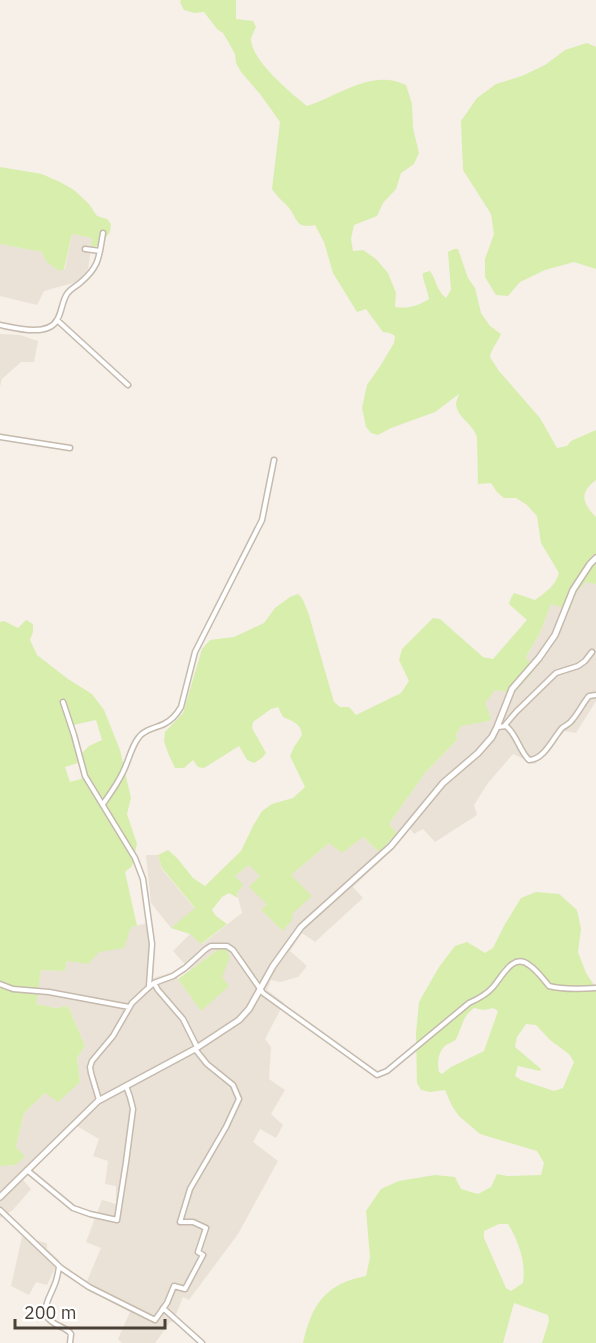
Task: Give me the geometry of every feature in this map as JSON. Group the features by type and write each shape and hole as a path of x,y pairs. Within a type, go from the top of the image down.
{"street":[{"path":"0,326 29,330 43,329 54,324 67,293 91,273 98,263 104,233"},
{"path":"85,249 100,251"},
{"path":"57,320 128,385"},
{"path":"0,437 70,448"},
{"path":"103,804 123,773 139,736 166,723 181,707 195,652 262,520 274,460"},
{"path":"0,1197 99,1100 196,1048 239,1020 249,1009 273,966 301,927 391,846 443,783 478,753 492,737 512,690 555,635 573,590 596,558"},
{"path":"497,728 504,726 555,673 578,666 592,652"},
{"path":"504,726 510,729 525,756 529,760 535,759 570,723 589,696 596,695"},
{"path":"63,702 85,776 135,858 143,879 152,944 149,987"},
{"path":"99,1100 90,1067 129,1007 154,983 173,976 211,946 227,946 233,950 263,993 377,1075 387,1071 469,1003 480,998 492,988 512,964 517,962 529,964 552,987 596,988"},
{"path":"0,1210 59,1266 90,1287 155,1320 167,1303 174,1286 185,1289 202,1256 198,1252 206,1228 193,1222 180,1222 190,1189 226,1127 239,1099 233,1085 207,1064 196,1048 183,1019 154,983"},
{"path":"0,984 13,989 49,992 129,1007"},
{"path":"27,1170 73,1208 117,1220 133,1108 125,1086"},
{"path":"59,1266 55,1286 47,1299 46,1315 49,1321 69,1330 72,1340 70,1343"},
{"path":"163,1308 202,1343"}],"shaded area":[{"path":"72,234 92,238 87,279 44,291 37,305 0,296 0,244 42,252 46,261 65,269"},
{"path":"0,334 20,335 38,341 34,362 21,362 2,379 0,387"},
{"path":"586,582 596,584 596,701 576,733 565,731 535,764 513,754 488,783 474,805 477,815 435,842 423,829 414,834 410,829 402,839 389,824 425,773 457,740 456,736 461,725 489,721 484,703 526,657 540,633 551,604 575,592"},
{"path":"363,837 384,857 353,887 363,898 315,942 302,933 290,951 307,966 298,977 280,982 271,980 267,990 284,1003 265,1039 271,1047 269,1079 285,1090 271,1114 283,1125 276,1138 260,1129 253,1142 278,1161 238,1234 189,1300 183,1297 173,1322 170,1322 155,1343 122,1343 118,1339 130,1312 84,1288 101,1248 86,1242 102,1200 116,1204 116,1186 105,1184 108,1161 93,1156 99,1139 77,1126 23,1180 31,1189 13,1210 0,1218 0,1166 15,1165 16,1147 24,1113 45,1093 80,1082 77,1058 85,1046 68,1006 56,1008 35,1004 41,970 65,971 67,961 99,952 131,927 152,922 155,941 153,978 173,972 201,1011 222,977 219,949 190,970 173,951 190,934 202,944 242,913 235,876 249,865 261,876 267,904 261,910 283,931 291,875 329,843"},
{"path":"146,855 158,855 162,869 195,909 171,928 151,903"},
{"path":"22,1237 47,1243 47,1249 59,1260 47,1285 36,1282 29,1295 11,1286"}],"green space":[{"path":"181,0 236,0 236,19 253,21 256,27 251,40 258,58 273,76 307,106 368,82 394,81 406,85 412,104 413,128 419,153 414,164 401,173 396,189 383,203 377,216 354,225 351,239 353,251 363,250 376,259 388,273 396,293 395,307 405,308 429,299 423,273 430,271 440,292 446,298 451,290 448,252 458,249 468,278 475,288 481,313 490,326 501,334 490,357 499,371 540,418 557,448 567,446 571,441 596,430 596,480 587,489 584,498 585,503 596,517 596,584 586,582 576,592 570,610 551,604 540,633 526,657 534,671 514,693 495,690 485,703 491,719 489,721 461,726 456,735 457,740 425,773 389,824 397,833 379,852 363,837 342,853 329,843 291,875 312,896 293,913 292,920 283,931 261,910 267,904 249,887 260,876 249,865 235,876 243,885 237,893 238,898 229,893 222,897 212,910 227,924 201,944 190,934 171,928 195,908 162,868 158,855 168,850 193,878 205,886 241,851 262,811 272,804 293,798 305,787 290,756 302,735 300,728 296,723 283,717 278,707 271,709 253,722 252,728 266,753 254,763 247,760 239,746 204,768 198,767 193,760 184,768 175,768 164,741 165,732 183,713 202,649 210,640 234,637 264,623 275,608 298,594 308,612 334,702 340,707 349,707 356,715 401,693 409,681 399,660 402,649 433,618 440,619 483,657 493,659 527,620 509,604 514,593 535,600 553,585 559,573 541,543 537,516 527,505 516,498 504,498 491,483 478,484 476,433 457,409 459,394 435,412 378,435 371,433 366,427 362,408 367,385 394,343 395,336 383,332 366,309 357,312 333,273 324,242 315,225 300,224 272,189 280,122 241,72 236,63 235,54 223,33 204,12 194,13 184,10"},
{"path":"587,43 596,47 596,269 574,262 545,270 520,282 508,296 496,295 485,277 485,259 494,234 491,214 463,170 461,121 477,98 496,84 522,76 545,65 565,50"},
{"path":"0,167 42,174 74,190 89,204 97,216 107,219 111,224 110,232 99,246 91,247 92,238 72,234 64,269 59,271 46,261 42,252 0,244"},
{"path":"26,620 33,624 30,640 37,655 92,694 104,710 120,750 131,798 127,814 137,844 132,866 125,872 137,926 131,927 124,948 99,952 88,964 67,961 65,971 41,970 36,1004 56,1008 68,1006 85,1046 77,1058 80,1082 58,1102 45,1093 24,1113 16,1147 25,1157 15,1165 0,1166 0,622 4,621 18,628","holes":["96,720 102,740 89,746 82,753 88,777 70,782 65,767 78,763 69,726"]},
{"path":"536,892 559,894 577,910 581,929 578,952 586,973 596,988 596,1343 542,1343 549,1321 548,1315 514,1303 503,1343 303,1343 311,1317 322,1298 340,1284 366,1276 370,1257 366,1211 381,1189 399,1181 435,1175 455,1177 461,1189 478,1194 491,1187 497,1174 541,1175 544,1163 537,1151 480,1134 459,1116 445,1090 430,1092 421,1090 417,1083 416,1034 419,1002 439,967 455,946 467,942 485,953 493,948 521,898","holes":["474,1008 484,1010 493,1008 498,1011 484,1051 451,1067 442,1074 439,1072 438,1065 441,1051 456,1039 465,1018","526,1024 536,1025 550,1040 569,1054 574,1062 563,1088 554,1091 515,1076 518,1066 540,1071 541,1069 515,1047 517,1037","499,1224 508,1224 515,1238 521,1252 524,1275 523,1283 511,1291 506,1288 484,1238 484,1231"]},
{"path":"219,949 226,949 230,957 222,977 229,986 201,1011 178,979"}]}
